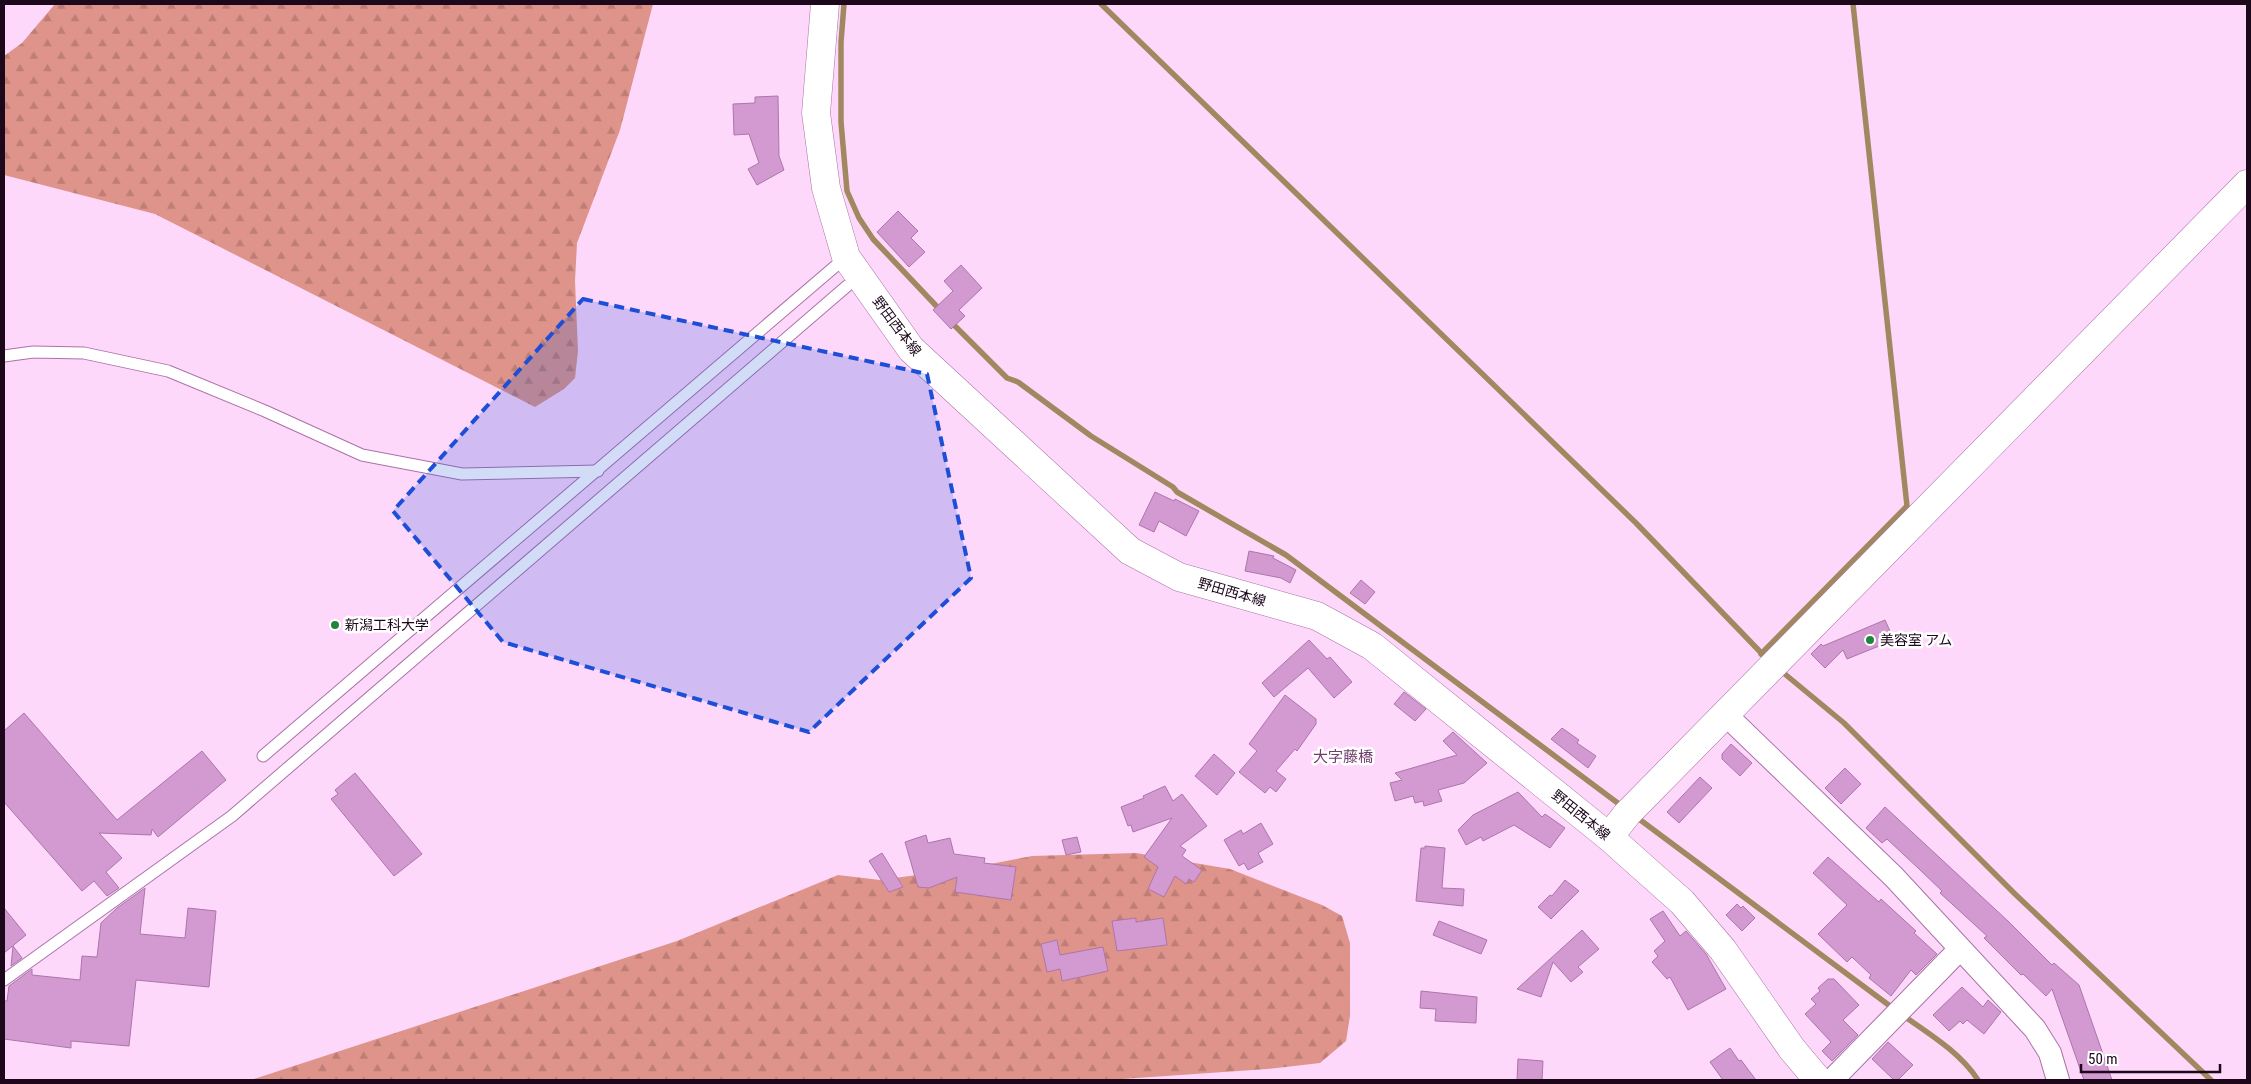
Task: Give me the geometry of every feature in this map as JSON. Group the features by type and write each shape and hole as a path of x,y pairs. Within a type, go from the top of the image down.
{"main road":[{"name":"野田西本線","path":"825,4 816,113 826,188 846,257 911,349 1130,551 1179,577 1317,616 1350,632 1372,646 1609,838 1682,902 1708,930 1739,971 1792,1049 1818,1080"},
{"path":"1609,838 1629,812 1724,714 2247,184"}],"street":[{"path":"1724,714 1894,877 2035,1029 2050,1053 2058,1080"},
{"path":"1832,1080 1960,950"}],"lane":[{"path":"262,756 598,471 846,257"},
{"path":"4,980 232,816 847,286"},
{"path":"4,356 33,352 84,354 168,371 265,411 362,455 462,474 598,471"}],"highlighted area":[{"path":"583,299 927,374 971,578 809,732 503,642 393,511"}],"green space":[{"path":"55,4 653,4 620,130 577,243 575,281 578,351 575,378 564,389 535,407 155,214 4,175 4,56 22,43"},
{"path":"1136,853 1230,869 1322,905 1342,916 1350,943 1350,1016 1346,1041 1320,1063 1267,1069 1108,1080 251,1080 677,941 838,875 880,880 969,868 1032,856"}],"building":[{"path":"778,96 779,156 784,170 757,185 748,169 759,163 749,134 734,135 733,104 755,103 755,97"},
{"path":"898,211 918,231 911,238 925,252 909,267 877,232"},
{"path":"961,265 982,288 959,310 965,316 951,329 933,310 953,291 944,281"},
{"path":"1155,492 1174,501 1175,499 1199,511 1186,536 1159,521 1154,532 1139,525"},
{"path":"1249,551 1274,556 1273,558 1296,570 1290,583 1281,578 1245,571"},
{"path":"1361,580 1375,592 1365,604 1350,593"},
{"path":"1885,620 1894,640 1847,659 1843,650 1825,668 1811,654 1821,644 1823,646"},
{"path":"1309,640 1327,659 1330,657 1352,682 1334,698 1308,668 1274,697 1262,683"},
{"path":"1404,692 1426,709 1415,721 1394,704"},
{"path":"1285,695 1316,719 1316,724 1297,751 1295,749 1276,771 1286,779 1276,792 1270,787 1265,793 1239,772 1257,751 1249,744"},
{"path":"24,713 117,820 202,751 226,780 158,837 152,829 151,835 99,833 122,858 106,872 119,888 107,896 94,881 82,891 4,802 4,731"},
{"path":"1562,728 1579,740 1577,743 1596,756 1588,768 1551,739"},
{"path":"1453,732 1487,763 1464,783 1438,790 1442,801 1424,806 1423,801 1415,803 1413,796 1395,801 1390,783 1402,780 1395,773 1457,755 1443,741"},
{"path":"1731,744 1752,763 1740,776 1722,759 1722,754"},
{"path":"1214,754 1235,773 1217,795 1195,776"},
{"path":"1845,768 1861,784 1841,804 1825,788"},
{"path":"355,773 422,854 394,876 331,799 338,794 335,790"},
{"path":"1700,777 1712,788 1679,823 1667,812"},
{"path":"1165,786 1173,801 1182,794 1207,826 1180,846 1186,850 1182,856 1202,870 1194,882 1189,879 1186,884 1175,876 1164,897 1148,889 1158,867 1144,857 1172,818 1133,832 1131,825 1128,826 1121,807 1144,798 1143,796"},
{"path":"1518,792 1542,817 1545,814 1565,828 1550,848 1514,825 1483,841 1481,837 1466,845 1458,830 1473,815"},
{"path":"1885,807 2009,922 2052,965 2054,963 2079,985 2112,1080 2084,1080 2052,989 2046,996 2023,974 2021,975 1984,938 1987,936 1940,893 1942,891 1918,868 1887,839 1882,843 1866,828"},
{"path":"1261,823 1273,844 1258,853 1263,862 1248,870 1244,863 1239,866 1224,840 1241,830 1243,834"},
{"path":"926,835 928,843 950,838 954,854 985,858 984,863 1016,867 1011,900 955,892 957,877 929,888 918,887 905,842"},
{"path":"1077,837 1081,852 1066,855 1062,840"},
{"path":"1425,846 1445,848 1442,888 1464,889 1463,906 1416,901 1421,848 1425,848"},
{"path":"882,853 903,887 889,892 869,861"},
{"path":"1828,857 1879,902 1881,899 1916,931 1914,933 1937,954 1916,975 1911,970 1891,996 1869,978 1871,975 1852,957 1847,962 1818,934 1847,905 1813,873"},
{"path":"1565,880 1579,891 1551,919 1538,907 1550,895 1552,896"},
{"path":"145,888 140,934 185,938 188,908 216,911 209,987 136,980 129,1046 71,1041 71,1048 4,1039 4,1001 7,1001 9,986 32,969 32,975 80,980 82,956 97,957 101,923 117,908"},
{"path":"1737,904 1741,908 1743,906 1755,918 1742,931 1726,915"},
{"path":"4,908 26,935 4,953"},
{"path":"1663,911 1680,936 1686,931 1706,954 1726,989 1688,1010 1670,977 1667,979 1652,962 1658,956 1654,951 1665,941 1650,919"},
{"path":"1136,918 1136,922 1163,918 1167,945 1117,951 1112,921"},
{"path":"1439,921 1487,940 1481,954 1433,935"},
{"path":"1582,930 1599,949 1578,967 1583,972 1571,982 1553,962 1541,997 1517,989"},
{"path":"1057,940 1060,955 1103,947 1108,971 1062,981 1060,969 1047,972 1041,944"},
{"path":"13,946 22,958 11,966"},
{"path":"1828,979 1834,979 1859,1005 1843,1020 1858,1035 1832,1061 1822,1051 1831,1042 1805,1014 1816,1004 1811,999 1820,991 1818,988"},
{"path":"1962,987 1983,1007 1988,1000 2001,1012 1984,1034 1967,1020 1963,1024 1960,1021 1949,1031 1933,1015"},
{"path":"1421,991 1477,997 1476,1023 1435,1021 1436,1009 1420,1008"},
{"path":"1888,1042 1913,1065 1898,1080 1894,1080 1872,1059"},
{"path":"1730,1048 1756,1080 1723,1080 1710,1062"},
{"path":"1518,1059 1543,1061 1542,1080 1517,1080"}],"waterway":[{"path":"844,4 841,42 841,122 847,191 859,218 873,239 942,312"},
{"path":"1101,4 1636,523 1769,661"},
{"path":"1761,654 1907,506 1853,4"},
{"path":"950,321 1007,378 1018,382 1091,436 1173,487 1177,492 1286,555 1623,807"},
{"path":"1780,670 1844,723 2015,894 2211,1080"},
{"path":"1635,816 1894,1009"},
{"path":"1901,1014 1953,1052 1978,1080"}],"place":[{"name":"新潟工科大学","path":"335,625"},
{"name":"美容室 アム","path":"1870,640"}],"district":[{"name":"大字藤橋","path":"1343,757"}]}
